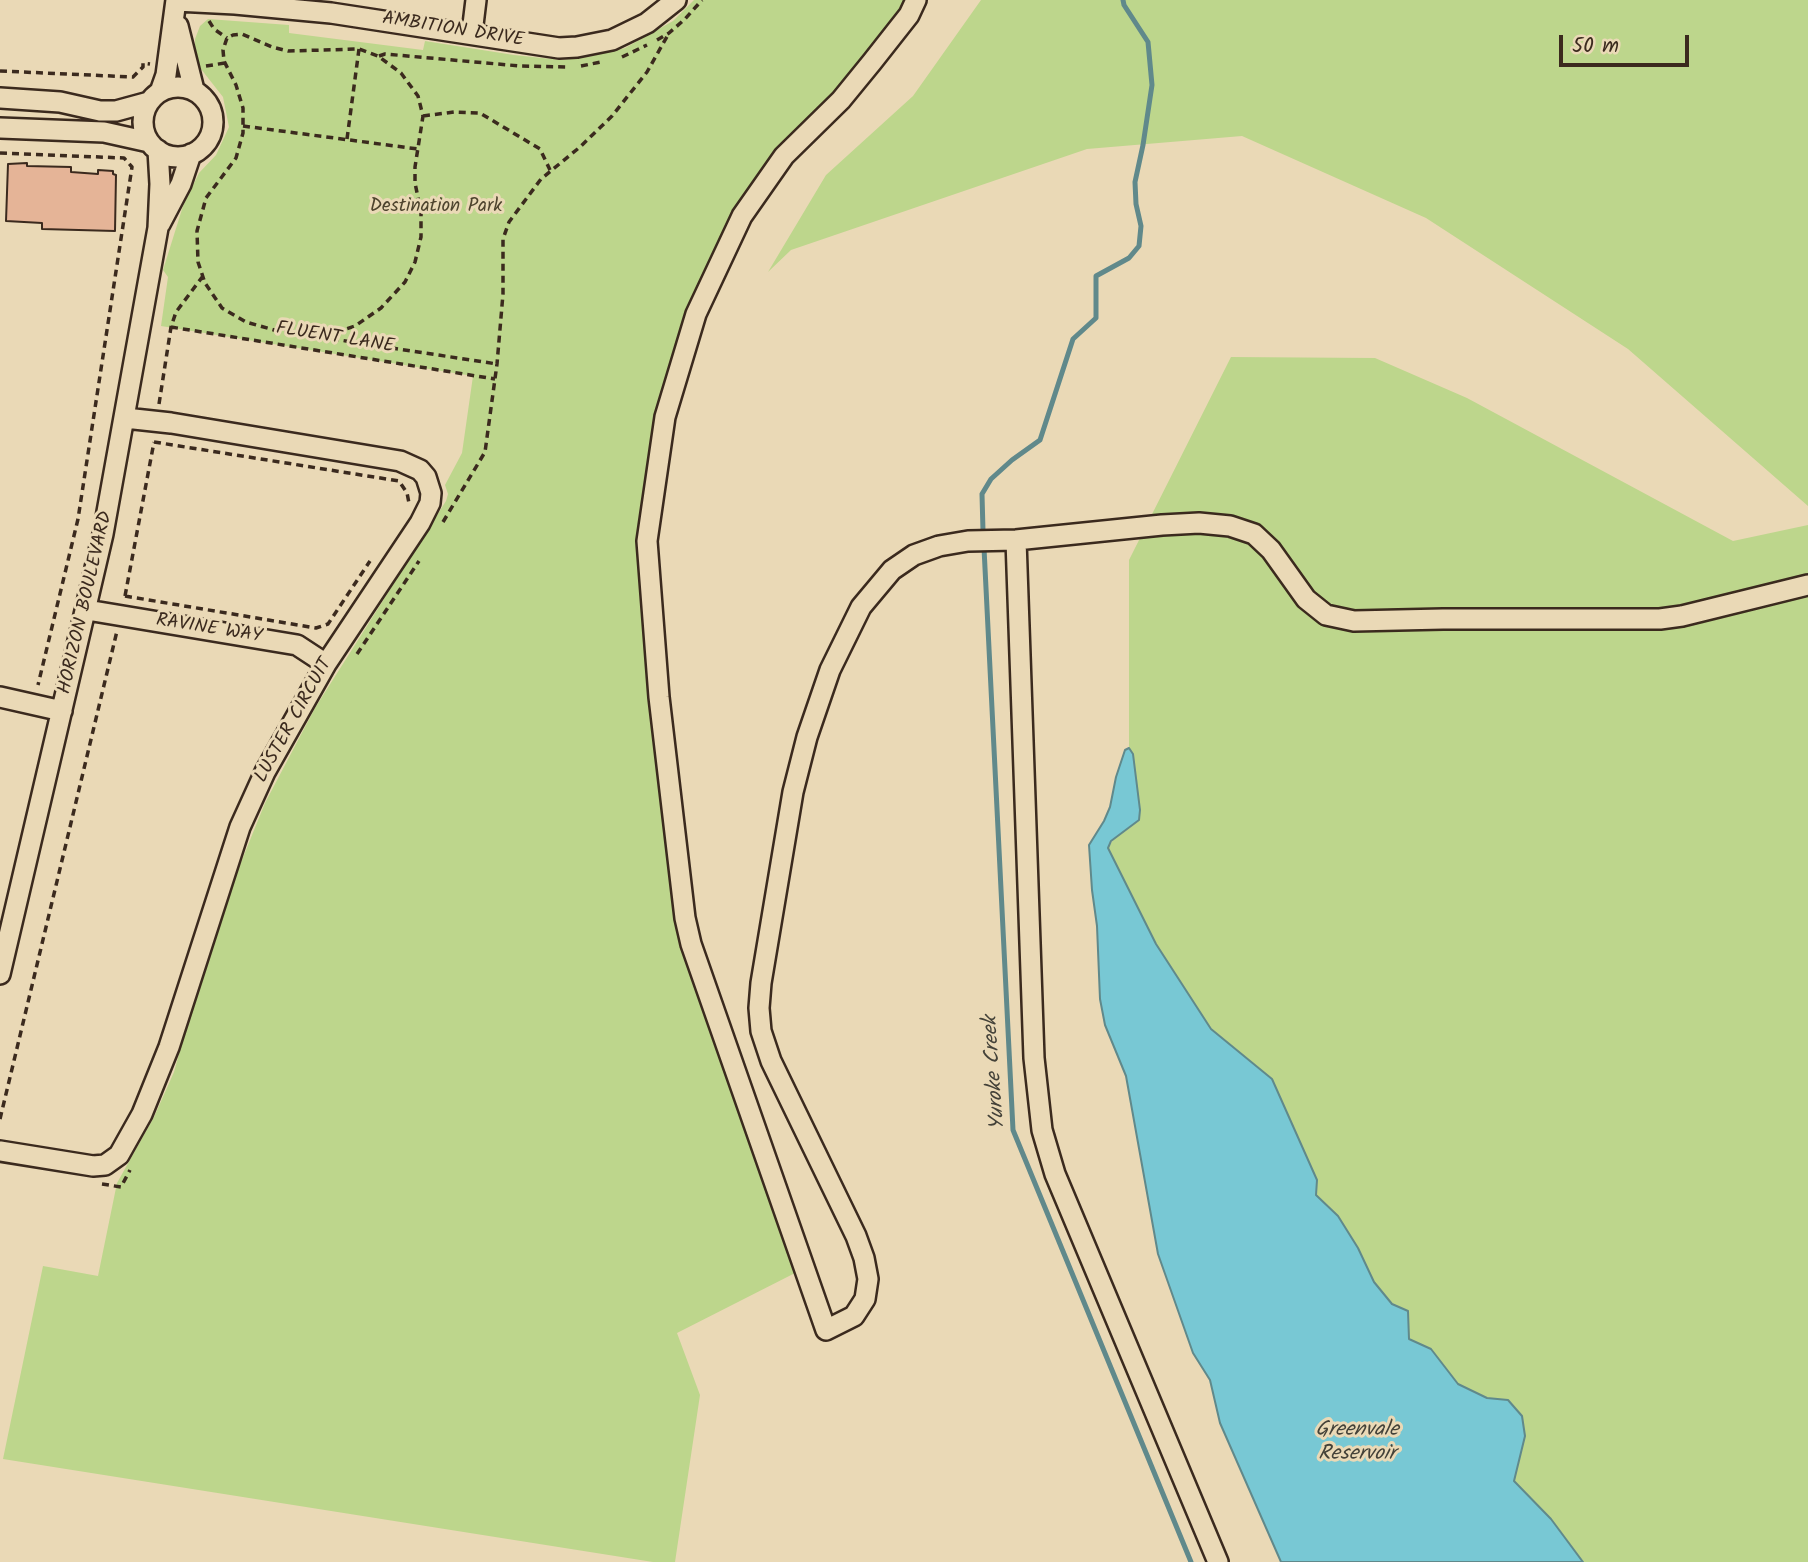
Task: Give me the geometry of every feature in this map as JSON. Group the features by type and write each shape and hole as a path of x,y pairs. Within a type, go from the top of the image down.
{"street":[{"path":"471,33 476,0"},
{"name":"AMBITION DRIVE","path":"176,5 235,4 331,13 536,45 577,47 612,40 630,32 657,16 676,0"},
{"path":"916,0 909,15 872,62 841,100 784,156 741,216 696,314 669,404 647,541 659,697 685,918 691,944 826,1330 854,1316 865,1299 868,1279 864,1258 856,1236 771,1061 761,1031 759,1008 774,903 796,781 807,737 830,670 861,607 892,570 914,555 939,546 968,541 1016,540 1199,523 1230,526 1254,534 1271,550 1306,599 1326,615 1354,621 1660,619 1808,585"},
{"path":"176,5 194,90"},
{"path":"0,98 52,101 109,111 132,108 155,97 180,87 194,90 210,106 213,129 209,140 191,155 168,156 154,146 144,132 143,120 155,97 166,75 176,5"},
{"path":"0,128 104,132 154,146"},
{"name":"HORIZON BOULEVARD","path":"154,146 160,184 158,228"},
{"name":"HORIZON BOULEVARD","path":"0,974 87,610 125,418 153,246 158,228 181,184 191,155"},
{"name":"LUSTER CIRCUIT","path":"0,1152 93,1166 105,1165 119,1155 142,1114 169,1048 240,827 265,772 326,664 413,534 430,503 431,492 426,477 411,465 389,458 125,418"},
{"path":"1016,540 1034,1058 1042,1130 1055,1174 1218,1562"},
{"name":"RAVINE WAY","path":"87,610 297,645 326,664"},
{"path":"0,697 62,712"}],"path":[{"path":"208,16 211,26 227,38"},
{"path":"312,335 355,326 381,308 405,282 415,262 421,237 421,212 415,183 423,116 418,96 401,74 378,56 359,49 288,51 243,34 233,35 227,38 223,50 225,63 243,108 243,126 236,158 206,198 197,231 198,262 222,308 246,322 274,330 497,364"},
{"path":"347,139 359,49"},
{"path":"204,66 225,63"},
{"path":"0,71 133,77 143,68 143,64"},
{"path":"423,116 454,112 480,113 540,149 550,170"},
{"path":"243,126 418,149"},
{"path":"0,153 124,158 132,167 78,519 38,685"},
{"path":"158,411 171,327 176,312 203,276"},
{"name":"FLUENT LANE","path":"171,327 495,379"},
{"path":"124,604 155,433"},
{"path":"154,442 399,481 410,504"},
{"path":"125,596 316,628 328,624 373,558"},
{"path":"0,1119 118,626"}],"green space":[{"name":"Destination Park","path":"694,0 909,0 835,98 781,150 691,310 642,538 681,936 799,1271 677,1333 700,1395 675,1562 653,1562 3,1459 43,1266 98,1276 117,1183 154,1117 174,1072 197,988 231,887 265,803 315,708 446,501 448,494 445,485 462,453 473,376 161,326 168,277 163,270 183,206 199,173 216,155 229,127 223,97 201,69 195,55 195,39 200,26 208,19 289,25 289,33 423,50 425,41 561,60 625,48 673,21"},
{"path":"981,0 1808,0 1808,506 1628,349 1426,218 1242,136 1087,149 791,250 768,272 826,175 913,96"},
{"path":"1231,357 1375,358 1467,398 1733,541 1808,525 1808,1562 1583,1562 1551,1519 1514,1481 1518,1461 1508,1400 1487,1398 1458,1384 1431,1349 1409,1339 1407,1311 1392,1305 1374,1282 1358,1248 1338,1216 1316,1195 1272,1079 1211,1029 1156,944 1122,879 1108,848 1139,799 1133,754 1129,748 1129,560"}],"water":[{"name":"Greenvale Reservoir","path":"1129,748 1133,754 1139,820 1111,841 1108,848 1156,944 1211,1029 1272,1079 1317,1180 1316,1195 1338,1216 1358,1248 1374,1282 1392,1304 1408,1311 1409,1339 1431,1349 1458,1384 1487,1398 1508,1400 1522,1416 1525,1436 1514,1481 1551,1519 1583,1562 1281,1562 1220,1423 1210,1380 1193,1353 1158,1254 1126,1076 1105,1025 1100,999 1097,926 1089,845 1110,807 1116,777 1125,750"}],"building":[{"path":"27,163 27,166 71,167 71,172 98,174 98,170 113,171 116,175 115,231 42,229 42,223 6,221 8,164"}],"waterway":[{"path":"983,531 982,494 991,479 1040,440 1073,339 1096,318 1096,276 1129,258 1139,246 1141,226 1135,182 1152,85 1148,42 1123,0"},
{"name":"Yuroke Creek","path":"984,548 1013,1130 1191,1562"}]}
